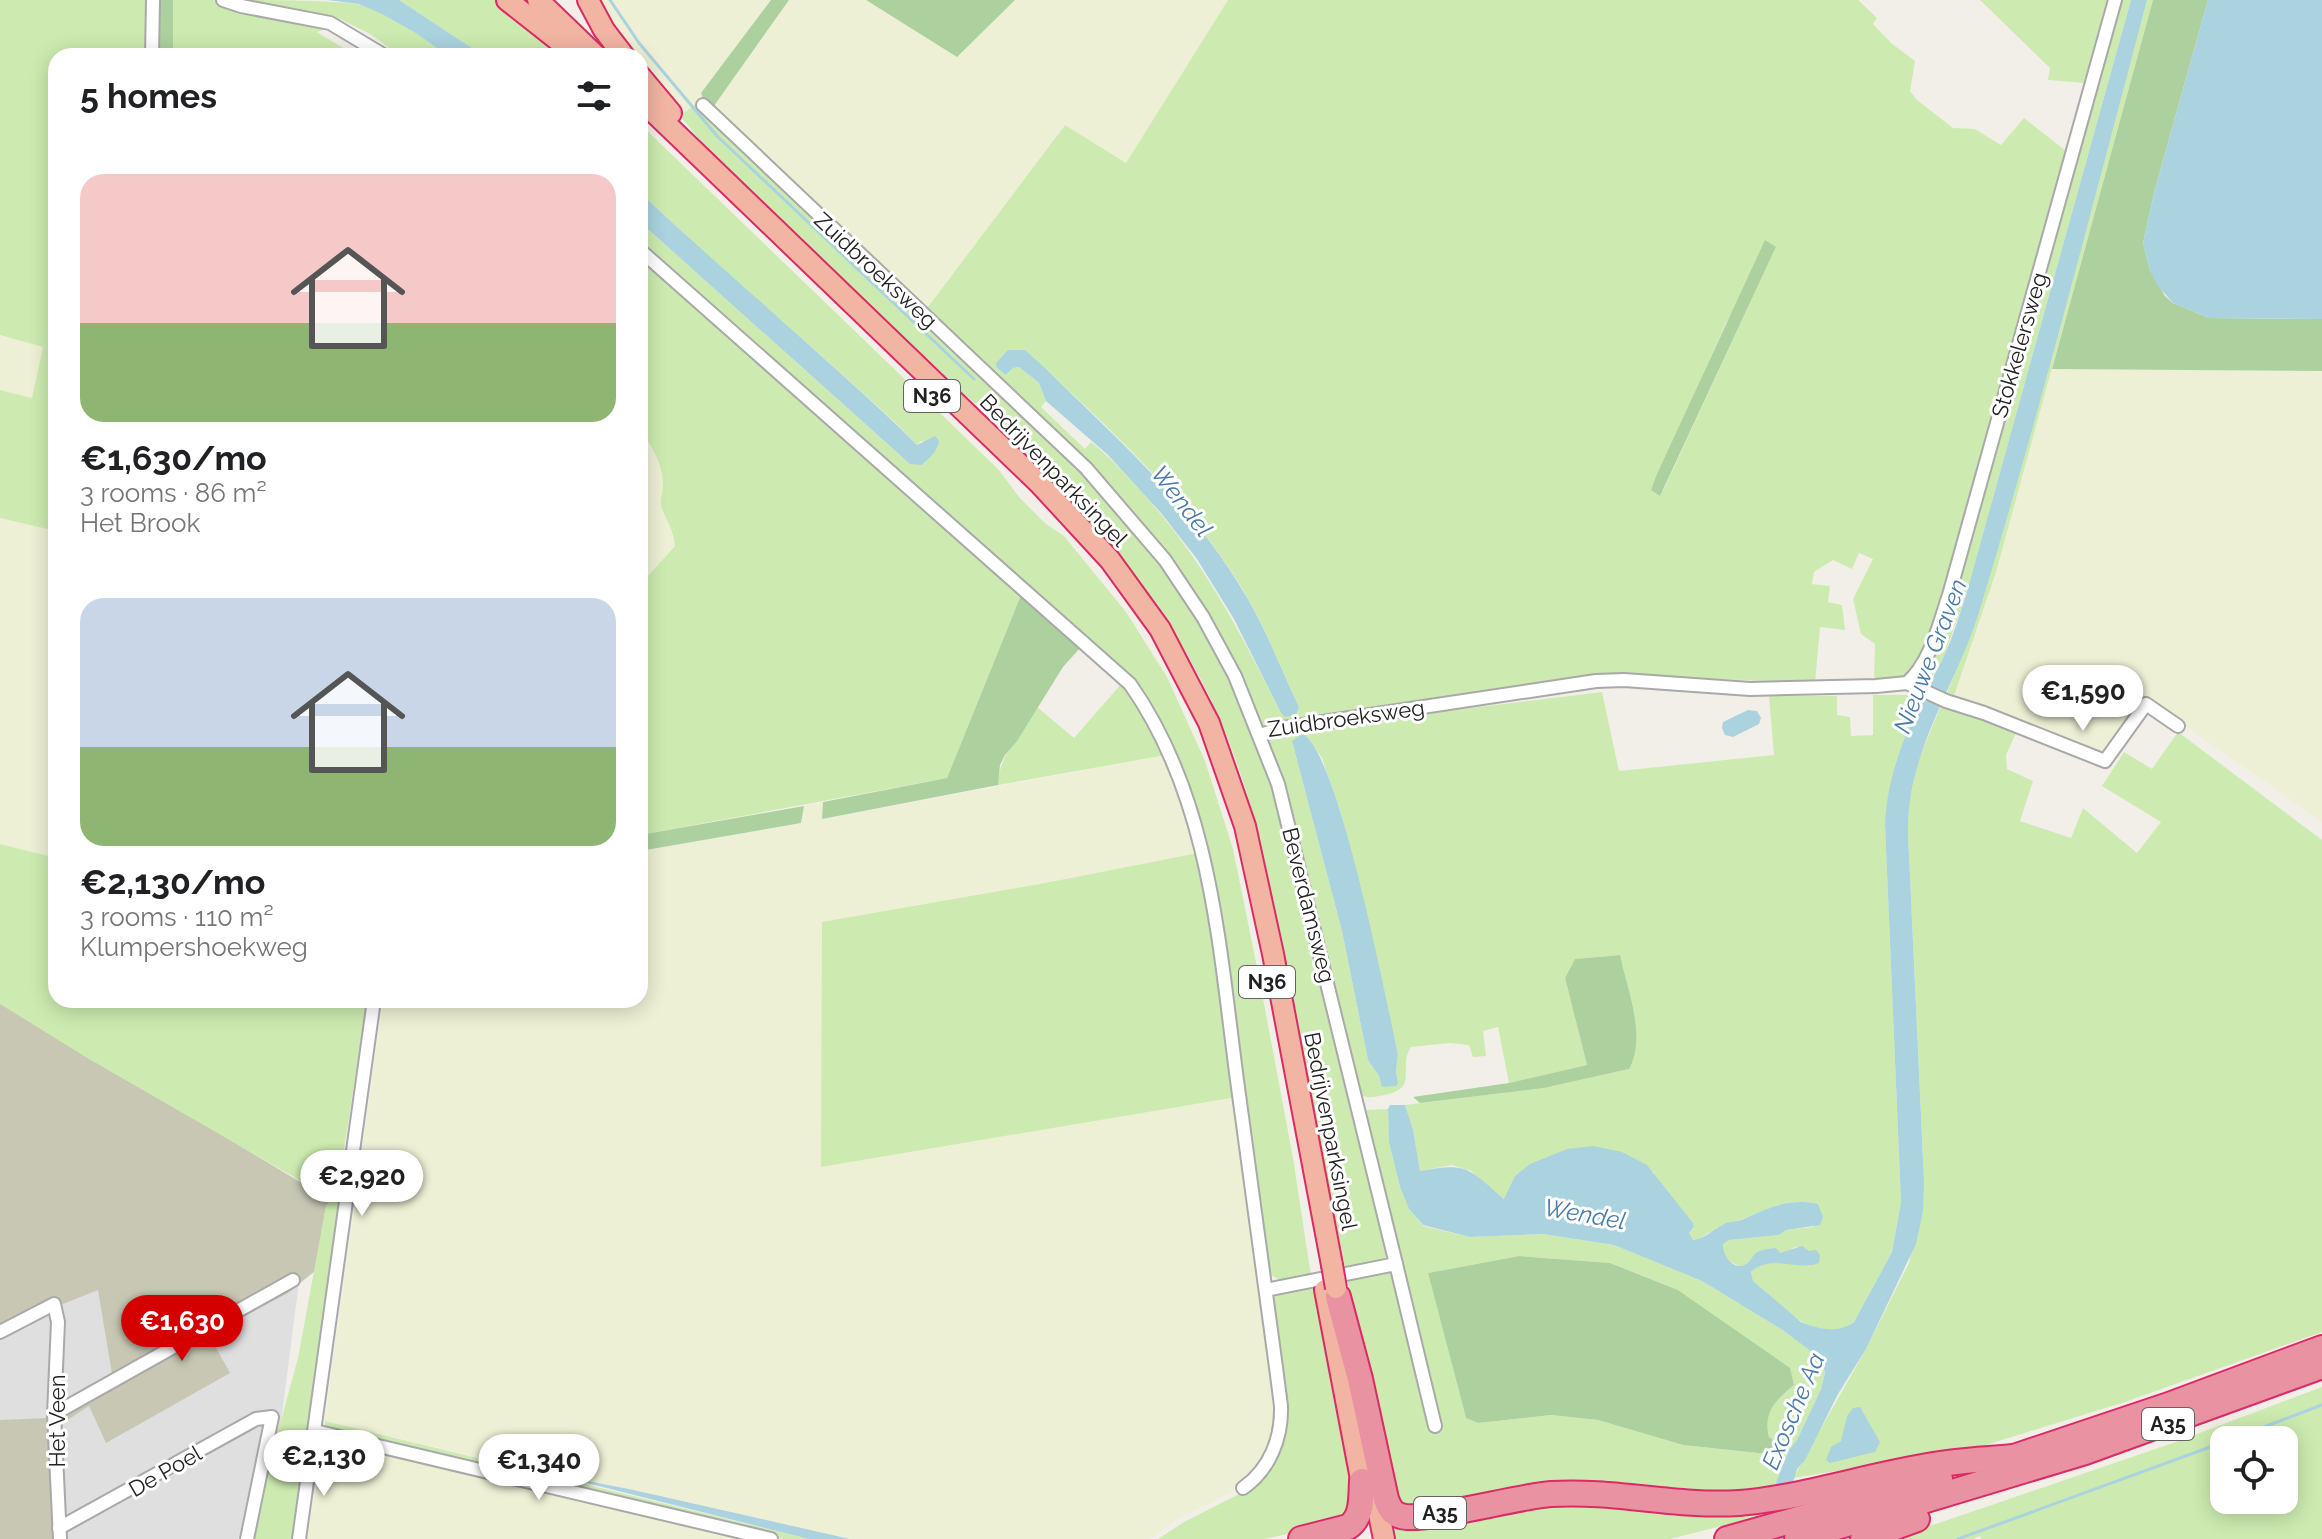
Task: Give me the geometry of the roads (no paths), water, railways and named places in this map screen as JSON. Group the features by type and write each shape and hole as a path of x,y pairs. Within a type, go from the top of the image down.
{"highway":[{"path":"507,0 569,48"},
{"path":"521,0 571,48"},
{"path":"538,0 588,48"},
{"path":"588,0 618,48"},
{"name":"N36","path":"648,85 680,123 709,165"},
{"name":"Bedrijvenparksingel","path":"648,107 1075,520 1131,588 1180,664 1219,745 1245,826 1273,954 1326,1266"},
{"name":"Bedrijvenparksingel","path":"648,122 1044,504 1095,559 1150,634 1199,727 1240,847 1384,1539"},
{"name":"Bedrijvenparksingel","path":"1333,1292 1372,1539"},
{"name":"A35","path":"1333,1292 1360,1379 1386,1499 1397,1515 1413,1517 1551,1494 1591,1494 1689,1504 1762,1501 1799,1496 1946,1463 2014,1466"},
{"name":"A35","path":"1863,1539 1915,1520 2014,1466 2322,1348"},
{"name":"A35","path":"1727,1539 1759,1531 1797,1530 2178,1420 2322,1366"},
{"path":"1301,1539 1354,1523 1360,1511 1362,1481"}],"street":[{"path":"152,48 153,0"},
{"path":"223,0 330,23 372,48"},
{"name":"Stokkelersweg","path":"1907,683 1920,670 1926,658 1949,595 2115,0"},
{"name":"Zuidbroeksweg","path":"703,105 1086,468 1132,519 1165,560 1203,617 1235,676 1260,735 1283,728 1596,681 1750,689 1907,683"},
{"path":"648,257 1130,684 1147,708 1185,793 1202,852 1214,919 1281,1406 1280,1431 1265,1465 1243,1488"},
{"path":"1907,683 1946,701 2105,761 2146,704 2178,726"},
{"name":"Beverdamsweg","path":"1260,735 1291,830 1435,1426"},
{"path":"299,1539 373,1008"},
{"path":"1266,1290 1396,1264"},
{"path":"54,1414 293,1280"},
{"name":"Het Veen","path":"0,1332 54,1304 58,1340 54,1414 60,1534"},
{"name":"De Poel","path":"60,1534 256,1419 272,1417 247,1539"},
{"path":"315,1431 771,1539"}],"water":[{"path":"327,0 399,0 472,48 437,48 416,33 359,4"},
{"name":"Wendel","path":"2131,0 2147,0 2045,382 1980,609 1924,747 1910,803 1908,833 1924,1181 1923,1211 1916,1244 1866,1349 1838,1394 1805,1460 1797,1469 1786,1506 1783,1539 1769,1539 1771,1502 1777,1480 1821,1389 1825,1373 1821,1359 1784,1331 1702,1281 1614,1245 1543,1234 1470,1237 1423,1225 1409,1209 1400,1187 1389,1142 1388,1109 1390,1105 1405,1105 1413,1129 1420,1171 1448,1167 1466,1170 1504,1199 1515,1176 1530,1164 1567,1149 1593,1146 1622,1152 1647,1165 1693,1223 1694,1227 1689,1233 1693,1240 1726,1223 1780,1205 1798,1202 1818,1204 1823,1217 1820,1225 1786,1230 1779,1235 1729,1240 1723,1244 1725,1253 1734,1265 1743,1266 1763,1250 1776,1248 1780,1253 1802,1246 1809,1251 1816,1250 1820,1255 1819,1263 1802,1266 1767,1264 1751,1272 1753,1281 1801,1322 1828,1329 1842,1328 1854,1322 1892,1252 1901,1202 1885,825 1891,781 1905,738 1947,650 1966,595"},
{"path":"2208,0 2322,0 2322,319 2209,318 2173,303 2157,285 2150,270 2143,243"},
{"path":"648,200 917,445 935,436 939,441 930,457 922,465 910,464 648,229"},
{"path":"1008,350 1025,350 1045,368 1150,471 1198,526 1257,615 1299,707 1296,715 1284,717 1234,619 1197,559 1161,513 1108,455 1046,401 1039,383 1019,367 1006,375 997,368 996,363"},
{"path":"1748,710 1757,711 1761,718 1759,724 1733,737 1725,735 1723,722"},
{"path":"1302,734 1316,750 1331,783 1345,828 1398,1054 1396,1086 1382,1087 1379,1076 1368,1060 1342,931 1292,741"},
{"path":"1860,1407 1880,1442 1875,1452 1830,1463 1826,1460 1831,1447 1841,1441 1847,1416 1853,1408"},
{"path":"551,1474 629,1489 850,1539 809,1539"}],"waterway":[{"path":"610,0 643,48"},
{"path":"648,54 717,136 974,379"},
{"path":"2266,1426 2322,1405"},
{"path":"1958,1539 2210,1447"}],"water label":[{"name":"Nieuwe Graven","path":"1930,656"},
{"name":"Exosche Aa","path":"1793,1411"}]}
